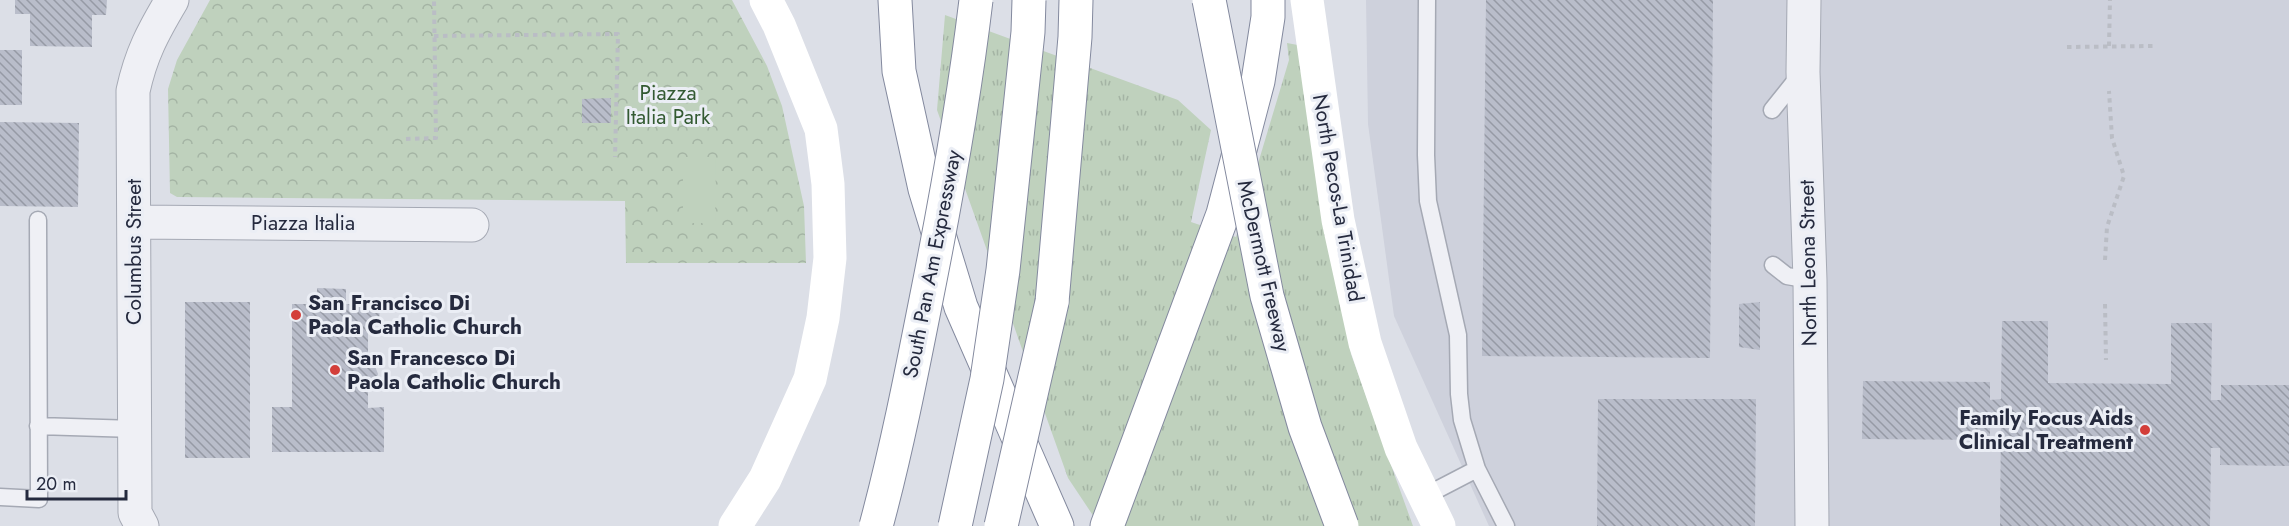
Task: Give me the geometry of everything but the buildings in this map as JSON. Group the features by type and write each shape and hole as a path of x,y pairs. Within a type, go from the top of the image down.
{"main road":[{"path":"735,526 765,479 810,379 823,318 830,258 828,184 821,129 779,25 766,0"},
{"path":"895,0 899,71 924,189 962,307 1057,526"},
{"name":"South Pan Am Expressway","path":"876,526 890,474 938,237 967,76 976,0"},
{"path":"955,526 987,379 1003,270 1028,32 1029,0"},
{"path":"1024,526 1046,389 1075,37 1076,0"},
{"name":"McDermott Freeway","path":"1209,0 1267,296 1305,428 1342,526"},
{"path":"1107,526 1223,214 1258,81 1268,16 1268,0"},
{"name":"North Pecos-La Trinidad","path":"1307,0 1338,220 1365,343 1401,448 1439,526"},
{"path":"1001,526 1052,302"}],"street":[{"name":"Columbus Street","path":"135,522 134,91 140,62 151,35 172,0"},
{"name":"North Leona Street","path":"1804,0 1803,72 1810,280 1812,526"},
{"name":"Piazza Italia","path":"134,222 472,225"}],"lane":[{"path":"1427,0 1428,201 1458,335 1462,420 1477,469 1506,526"},
{"path":"1772,110 1803,72"},
{"path":"0,497 39,499 38,220"},
{"path":"1773,265 1787,276 1810,280"},
{"path":"39,426 135,429"},
{"path":"1425,496 1477,469"}],"path":[{"path":"406,139 435,138 434,0"},
{"path":"2109,0 2109,46"},
{"path":"434,36 618,34 615,157"},
{"path":"2067,46 2152,46"},
{"path":"2105,260 2108,227 2124,176 2112,138 2109,91"},
{"path":"2105,304 2106,360"}],"shaded area":[{"path":"1366,0 2289,0 2289,526 1489,526 1394,316 1368,124"}],"green space":[{"name":"Piazza Italia Park","path":"210,0 732,0 767,66 782,106 804,206 806,263 626,263 625,201 177,197 170,193 168,89 177,60"},
{"path":"945,15 1178,100 1211,130 1191,222 1236,237 1289,60 1287,43 1303,46 1351,354 1413,526 1100,526 1068,478 937,110"},
{"path":"683,157 716,157 715,223 683,223"}],"place":[{"name":"San Francisco Di Paola Catholic Church","path":"296,315"},
{"name":"San Francesco Di Paola Catholic Church","path":"335,370"},
{"name":"Family Focus Aids Clinical Treatment","path":"2145,430"}]}
